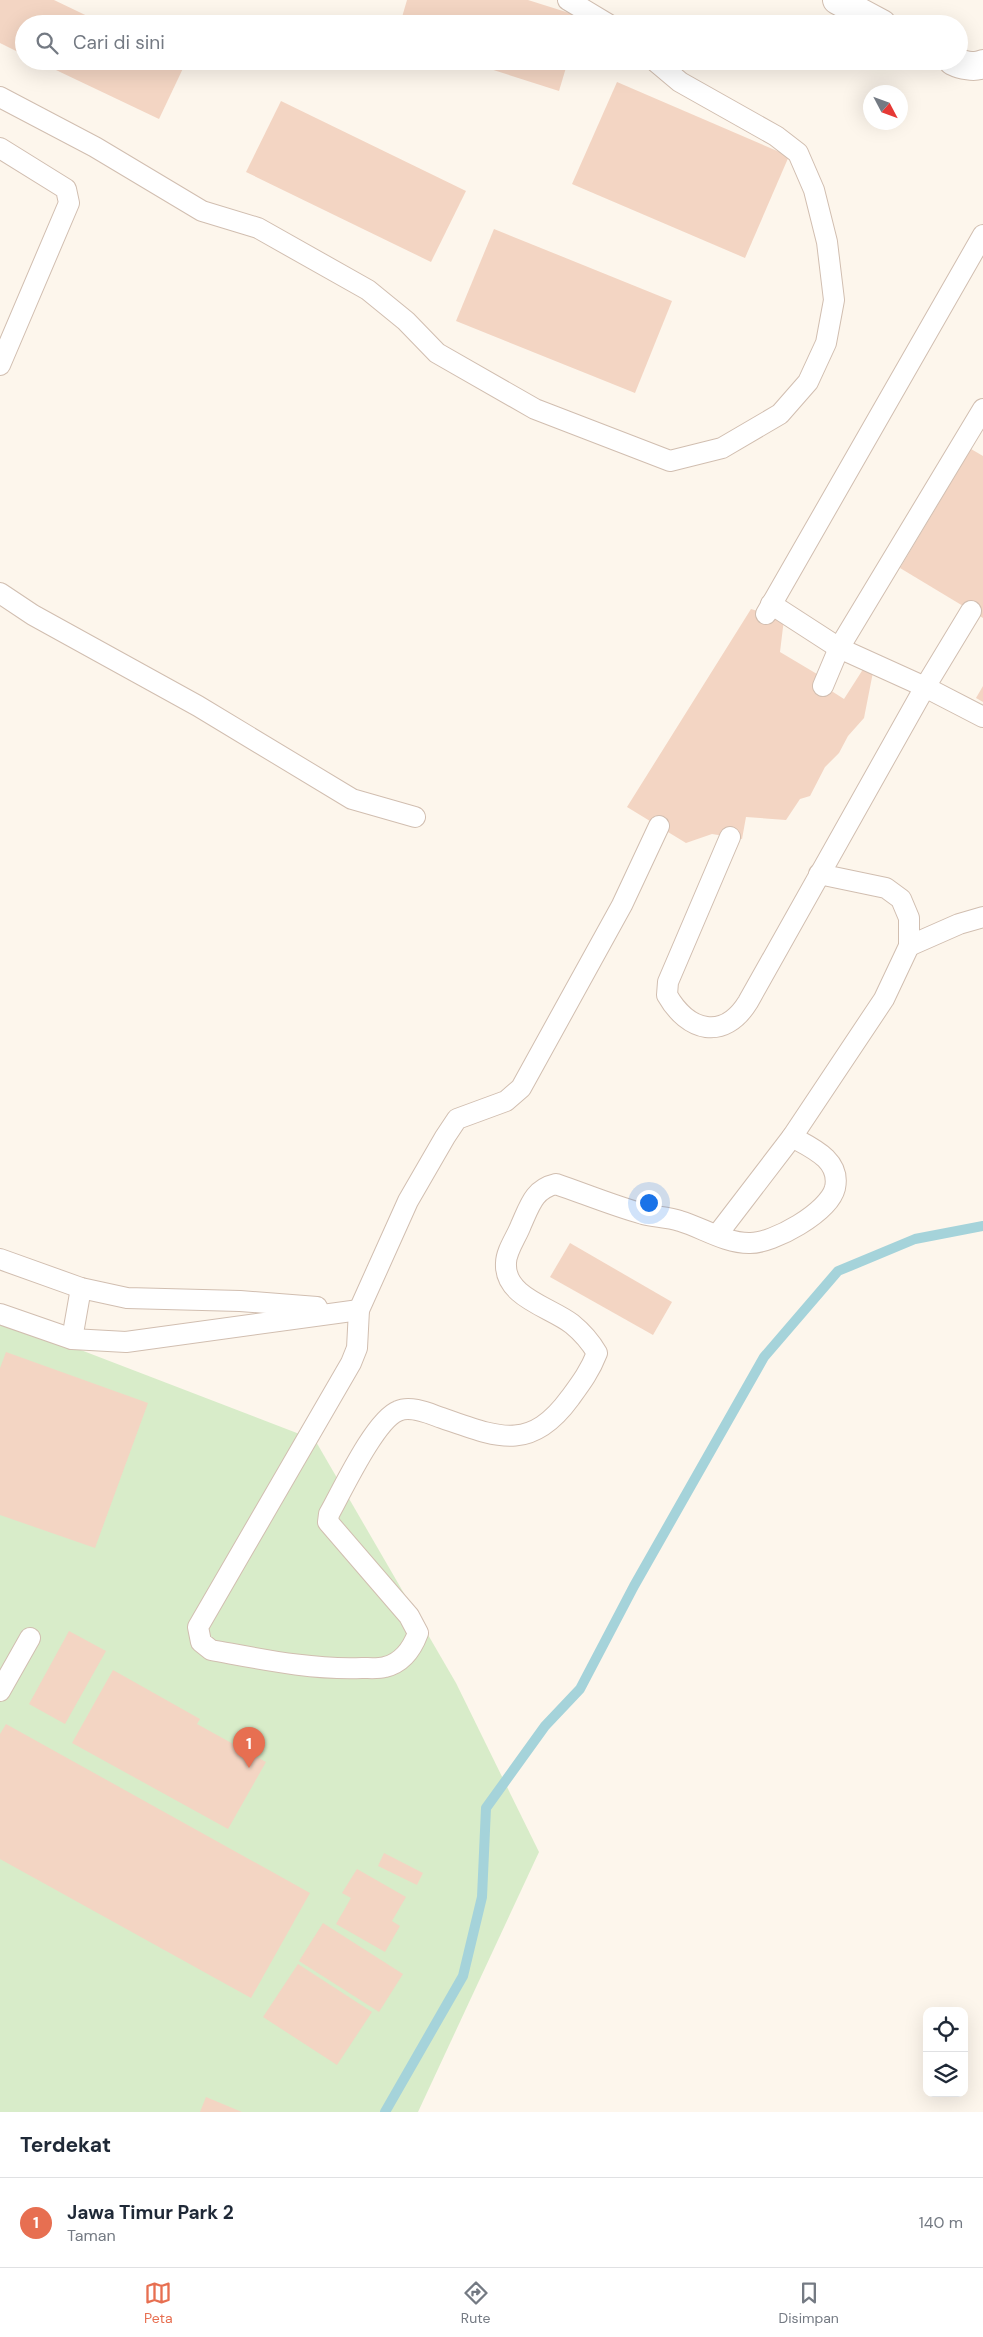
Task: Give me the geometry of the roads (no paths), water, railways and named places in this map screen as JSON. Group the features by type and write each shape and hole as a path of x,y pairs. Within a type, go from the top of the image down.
{"street":[{"path":"837,0 865,15"},
{"path":"968,65 980,66 983,64"}],"lane":[{"path":"568,0 593,15"},
{"path":"0,97 95,147 202,211 258,228 368,290 406,321 437,353 535,409 670,461 722,448 780,414 808,382 826,343 834,300 822,225 814,190 798,153 776,136 680,82 666,70"},
{"path":"0,148 66,189 69,203 0,365"},
{"path":"983,235 768,609 839,648 925,687 983,717"},
{"path":"823,686 839,648 983,409"},
{"path":"0,593 33,615 198,706 352,799 415,817"},
{"path":"730,837 668,982 667,995 674,1007 684,1018 699,1026 725,1026 739,1016 925,687 971,611"},
{"path":"658,826 622,905 521,1088 506,1101 457,1118 408,1201 359,1310 357,1348 352,1364 198,1627 201,1642 211,1650 297,1666 341,1669 385,1667 401,1659 413,1647 418,1633 409,1616 328,1522 329,1514 385,1419 399,1410 421,1410 495,1436 523,1434 541,1429 556,1418 590,1370 597,1353 588,1338 571,1323 517,1291 508,1279 506,1262 533,1196 546,1186 556,1184 642,1214 679,1221 735,1242 752,1244 777,1236 803,1222 823,1206 834,1192 837,1178 832,1165 822,1154 792,1137"},
{"path":"717,1235 792,1137 884,999 909,946 909,918 901,899 886,888 819,874"},
{"path":"909,946 959,924 983,917"},
{"path":"0,1260 80,1288 128,1298 240,1301 359,1310"},
{"path":"72,1339 80,1288"},
{"path":"0,1314 72,1339 126,1342 359,1310"},
{"path":"0,1691 30,1638"}],"waterway":[{"path":"385,2112 463,1976 482,1897 486,1808 545,1726 580,1689 634,1586 764,1357 838,1271 915,1239 983,1226"}],"place":[{"name":"Jawa Timur Park 2","path":"249,1768"}]}
